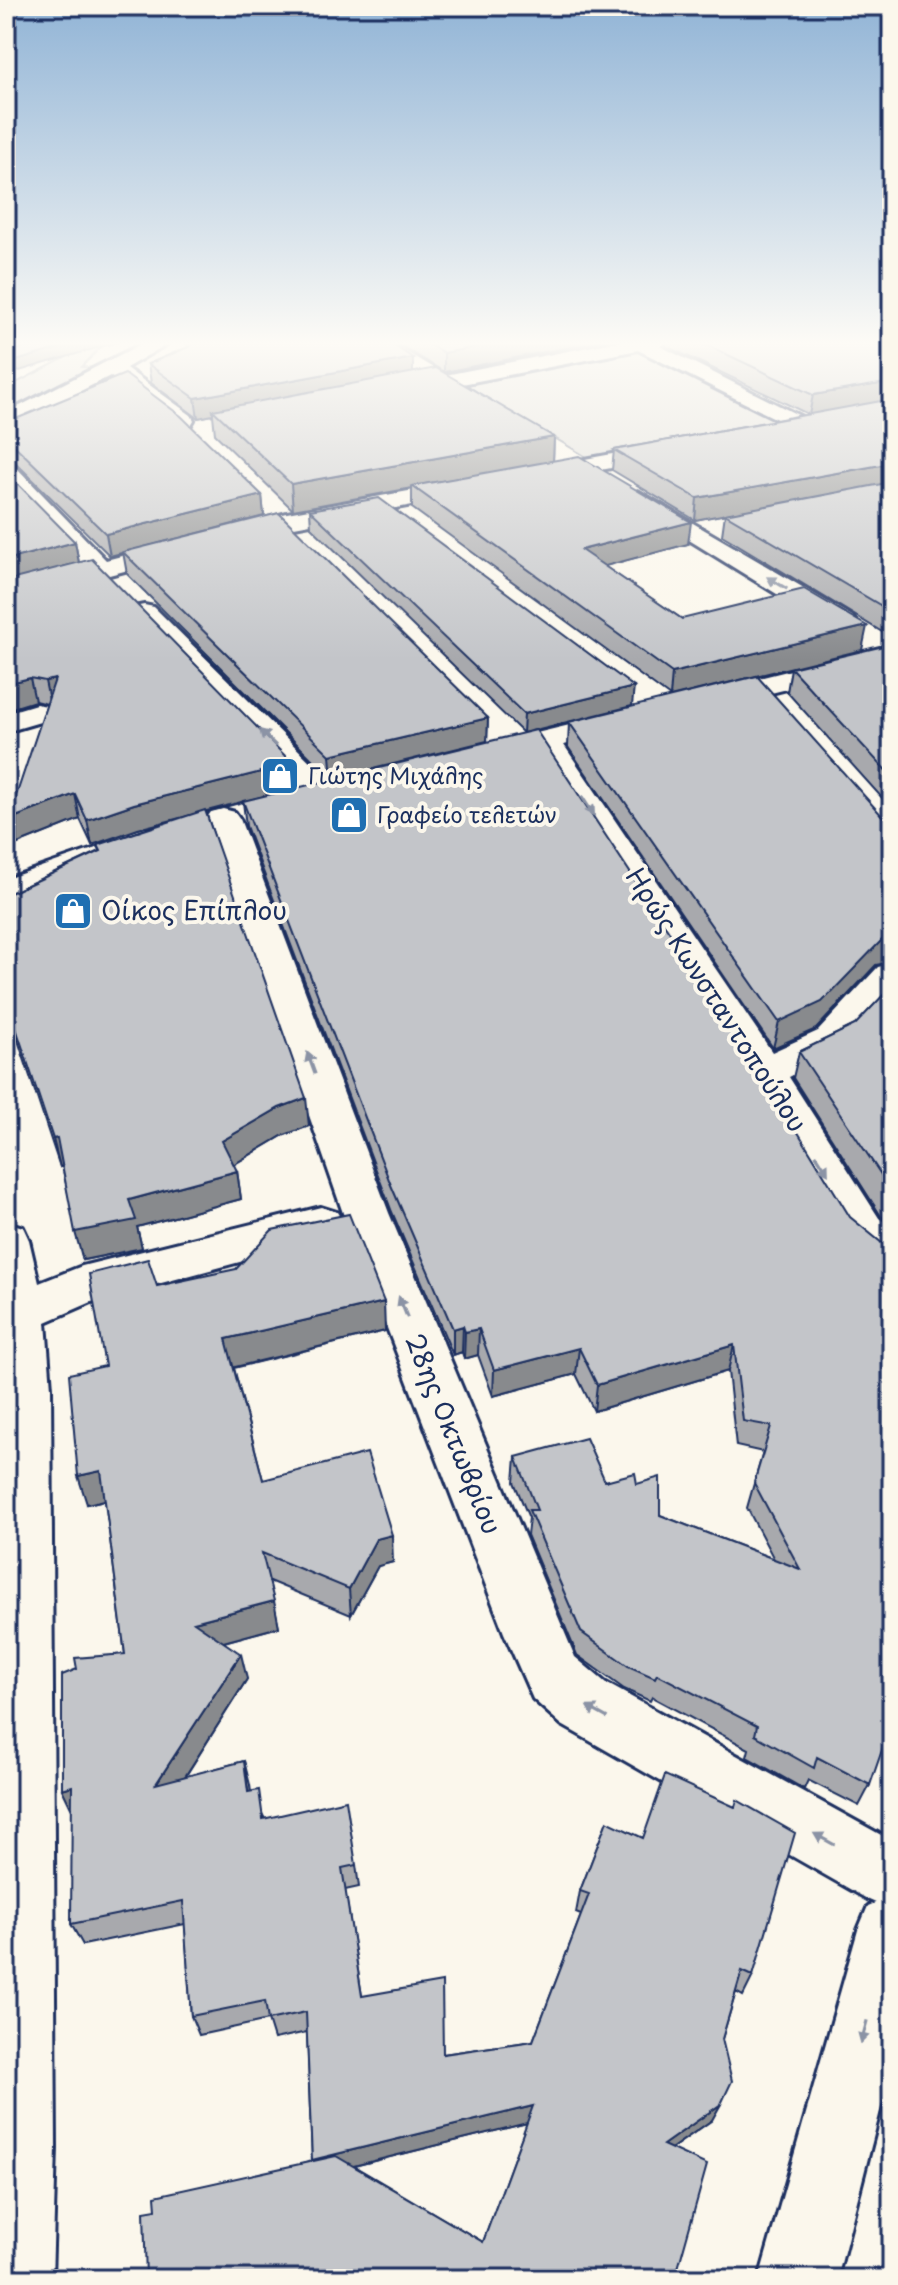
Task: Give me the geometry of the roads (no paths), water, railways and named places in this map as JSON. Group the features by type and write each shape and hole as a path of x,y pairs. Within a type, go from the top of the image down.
{"street":[{"path":"6,594 99,567 287,521 689,447"},
{"path":"559,451 892,653"},
{"path":"6,470 99,567 338,789 292,801"},
{"path":"266,501 309,543"},
{"path":"383,502 409,521"},
{"path":"692,531 723,525"},
{"path":"458,761 518,738 671,709 771,698 892,653"},
{"path":"6,723 36,713"},
{"name":"Ηρώς Κωνσταντοπούλου","path":"518,738 764,1072 862,1230 892,1254"},
{"name":"28ης Οκτωβρίου","path":"222,820 366,1213 533,1633 554,1678 584,1704 892,1877"},
{"path":"6,891 127,848"},
{"path":"764,1072 832,1040 892,976"},
{"path":"14,1315 82,1285 366,1213"},
{"path":"6,1240 25,1388 20,2069 13,2279"},
{"path":"798,2279 892,1930"}],"place":[{"name":"Γιώτης Μιχάλης","path":"280,776"},
{"name":"Γραφείο τελετών","path":"349,815"},
{"name":"Οίκος Επίπλου","path":"73,911"}]}
